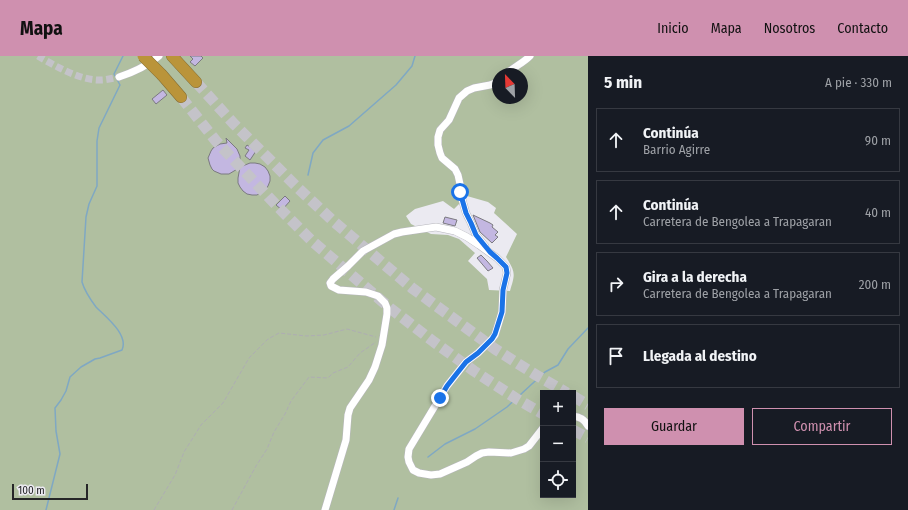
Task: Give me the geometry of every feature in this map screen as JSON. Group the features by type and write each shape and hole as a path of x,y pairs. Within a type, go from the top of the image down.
{"highway":[{"path":"143,56 181,96"},
{"path":"174,58 196,82"}],"street":[{"path":"119,77 138,70 151,63 159,56"},
{"path":"514,68 523,63 530,56"},
{"path":"490,252 476,235 466,213 462,202 458,175 455,169 442,158 438,145 438,137 440,130 449,120 458,98 474,88 492,85"},
{"path":"325,510 346,440 350,408 369,380 375,367 382,345 387,314 385,303 378,296 339,290 331,286 330,283 332,279 363,251 394,234 436,227 455,231 490,252 506,267 507,273 503,290 502,312 495,334 478,353 466,362 447,386 409,449 409,462 414,470 418,474 440,474 467,462 482,453 511,453 524,449 540,432"},
{"path":"576,416 583,419 588,426"}],"path":[{"path":"154,510 174,475 184,452 201,425 223,403 249,358 268,339 278,333 306,336 324,335 348,329 383,338"},
{"path":"232,510 267,449 274,432 291,401 309,377 328,378 333,373 348,367 360,354 383,338"}],"green space":[{"path":"0,56 588,56 588,510 0,510","holes":["467,196 488,202 496,208 494,213 517,234 506,257 514,274 510,291 489,290 487,279 468,261 475,253 459,239 448,235 431,234 411,224 406,216 415,209 443,201 454,209"]}],"building":[{"path":"190,56 201,56 203,58 195,66 190,62 193,59"},
{"path":"163,90 167,95 156,104 152,99"},
{"path":"226,138 237,149 240,156 239,168 229,174 221,174 212,169 208,158 213,148 220,144 227,143"},
{"path":"247,145 256,151 250,160 245,156 249,150 245,148"},
{"path":"250,163 260,164 265,167 270,176 268,186 257,195 247,194 238,183 240,167"},
{"path":"285,196 290,201 282,210 276,205"},
{"path":"473,215 493,225 492,227 498,232 495,235 498,237 492,243 480,232"},
{"path":"445,217 457,220 455,226 443,223"},
{"path":"481,255 493,268 488,271 477,258"}],"waterway":[{"path":"46,510 60,454 56,431 55,408 66,391 70,377 81,367 95,359 122,350 123,344 119,332 96,307 86,292 82,282 86,217 89,204 97,186 97,141 99,128 120,85 114,74 123,56"},
{"path":"308,175 313,153 323,140 349,126 396,85 412,66 415,56"},
{"path":"428,457 445,444 475,429 507,407 545,372 558,365 568,349 588,328"},
{"path":"394,510 398,498"}],"tunnel":[{"path":"38,56 68,72 85,78 101,80 119,77"},
{"path":"196,82 234,124 298,188 332,220 412,288 495,349 562,390"},
{"path":"181,97 216,141 312,241 390,308 434,342 474,371 540,412"},
{"path":"576,398 588,405"},
{"path":"576,432 588,438"}],"route":[{"path":"440,398 447,386 466,362 478,353 495,334 502,312 503,290 507,273 506,267 490,252 476,235 466,213 460,192"}]}
